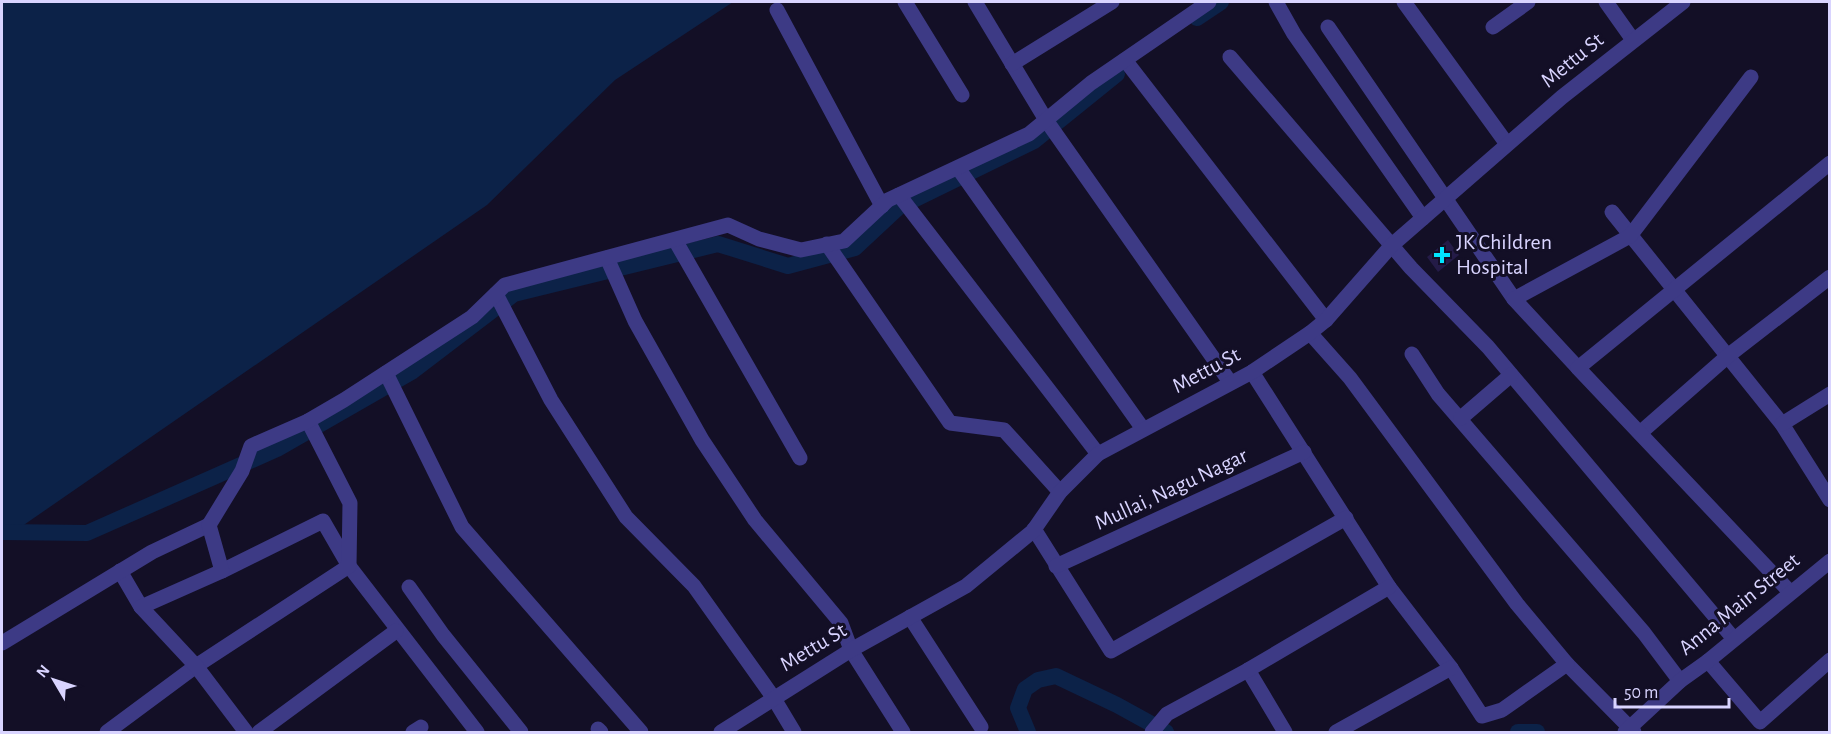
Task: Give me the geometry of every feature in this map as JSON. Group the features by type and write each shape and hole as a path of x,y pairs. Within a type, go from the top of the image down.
{"street":[{"path":"905,2 962,95"},
{"path":"1012,64 1112,2"},
{"path":"2,643 120,571 209,525 242,471 251,446 311,427 389,380 472,317 499,301 505,285 611,266 680,248 728,225 759,239 801,250 831,251 882,206 903,201 961,173 1049,125 1091,83 1128,64 1209,2"},
{"path":"1276,2 1294,34 1423,219"},
{"path":"1404,2 1507,144"},
{"path":"1493,27 1528,2"},
{"path":"1606,2 1633,40"},
{"name":"Mettu St","path":"721,732 773,697 851,650 966,586 1034,529 1059,492 1098,454 1252,372 1310,333 1326,320 1392,245 1507,144 1633,40 1683,2"},
{"path":"978,3 1049,125 1230,382"},
{"path":"777,10 882,206"},
{"path":"1328,27 1444,200 1514,299 1790,592"},
{"path":"1230,57 1392,245 1511,375 1734,639"},
{"path":"1128,64 1326,320"},
{"path":"1514,299 1630,236 1751,77"},
{"path":"1578,368 1673,288 1830,163"},
{"path":"961,173 1143,429"},
{"path":"903,201 1098,454"},
{"path":"1612,212 1729,355 1782,424 1830,500"},
{"path":"680,248 801,458"},
{"path":"831,251 950,423 1004,430 1059,492"},
{"path":"611,266 635,321 702,440 755,520 841,623 851,650 903,732"},
{"path":"1640,433 1729,355 1830,277"},
{"path":"499,301 551,400 626,517 694,586 773,697 794,732"},
{"path":"1310,333 1350,378 1517,604 1567,664 1629,731"},
{"path":"1412,354 1438,394 1461,418 1608,594 1644,633 1680,681"},
{"path":"1252,372 1389,587 1451,668 1482,716 1502,710 1567,664"},
{"path":"1461,418 1511,375"},
{"path":"389,380 462,527 641,732"},
{"path":"1782,424 1830,394"},
{"path":"311,427 350,503 349,566"},
{"name":"Mullai, Nagu Nagar","path":"1056,566 1304,452"},
{"path":"1034,529 1111,651 1346,518"},
{"path":"141,607 222,571 323,521 349,566 396,631 477,732"},
{"path":"209,525 222,571"},
{"name":"Anna Main Street","path":"1629,731 1680,681 1708,661 1830,561"},
{"path":"107,732 196,666 349,566"},
{"path":"120,571 141,607 196,666 246,732"},
{"path":"409,587 443,634 521,732"},
{"path":"1152,732 1167,714 1248,670 1389,587"},
{"path":"910,617 981,727"},
{"path":"259,732 396,631"},
{"path":"1708,661 1760,722 1830,660"},
{"path":"1336,732 1451,668"},
{"path":"1248,670 1285,732"}],"water":[{"path":"2,2 733,2 615,80 487,205 2,540"}],"building":[{"path":"1448,240 1459,255 1438,272 1427,257"}],"waterway":[{"path":"1197,18 1221,2"},
{"path":"2,532 87,533 277,449 413,371 514,294 718,244 788,266 855,248 899,207 1034,141 1117,74"},
{"path":"1028,732 1018,708 1025,689 1038,680 1056,676 1117,705 1166,732"},
{"path":"1518,732 1537,732"}],"place":[{"name":"JK Children Hospital","path":"1442,255"}]}
